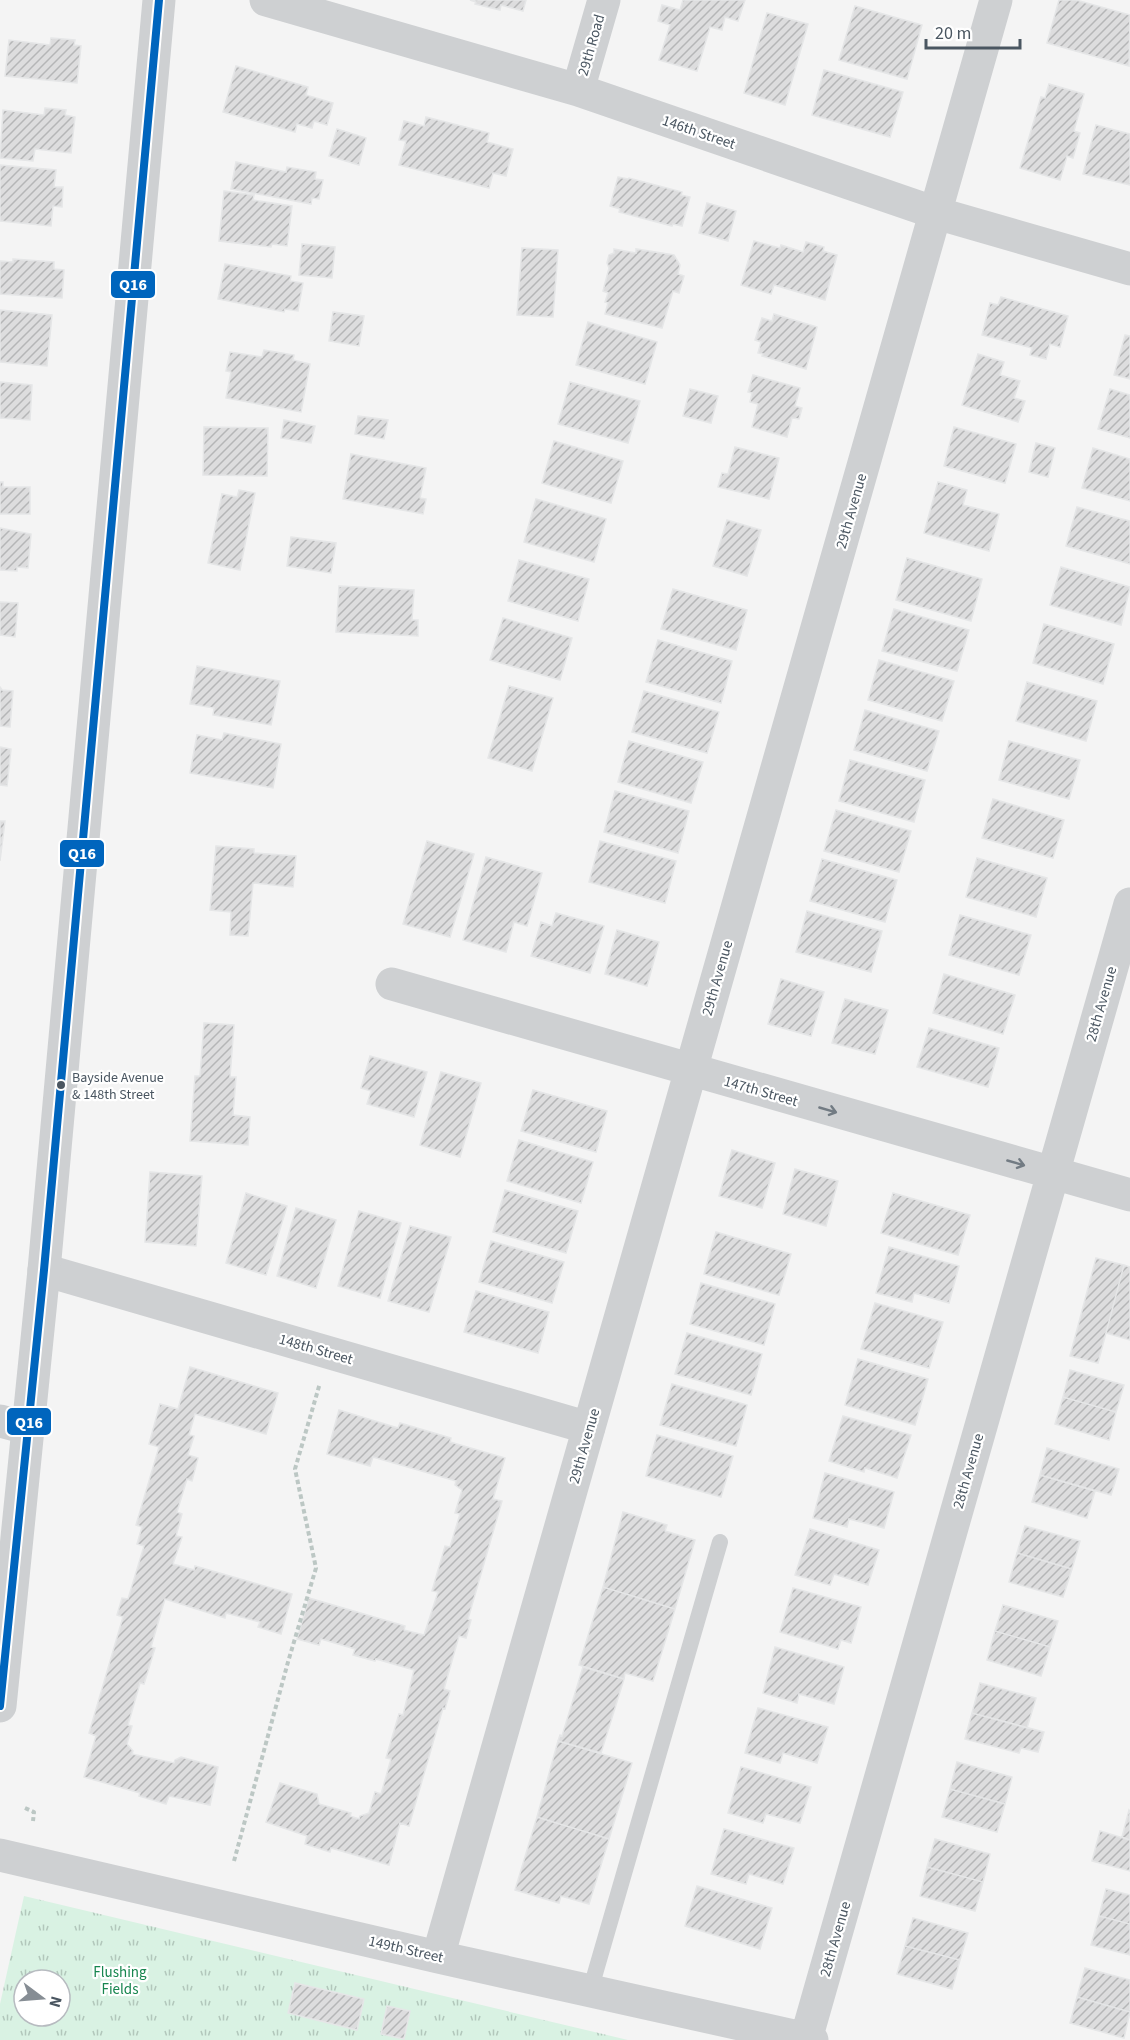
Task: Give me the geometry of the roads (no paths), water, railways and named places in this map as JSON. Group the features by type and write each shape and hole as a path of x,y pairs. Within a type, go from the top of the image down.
{"street":[{"path":"0,1706 13,1425 44,1270 159,0"},
{"name":"146th Street","path":"266,0 578,90 936,213 1130,269"},
{"name":"29th Road","path":"578,90 604,0"},
{"name":"29th Avenue","path":"438,1957 996,0"},
{"name":"28th Avenue","path":"809,2039 1130,904"},
{"name":"147th Street","path":"392,984 1130,1196"},
{"name":"148th Street","path":"44,1270 589,1428"},
{"name":"149th Street","path":"0,1855 438,1957 809,2039"}],"lane":[{"path":"590,1990 720,1542"}],"place":[{"name":"Bayside Avenue & 148th Street","path":"61,1085"}],"park label":[{"name":"Flushing Fields","path":"120,1980"}]}
